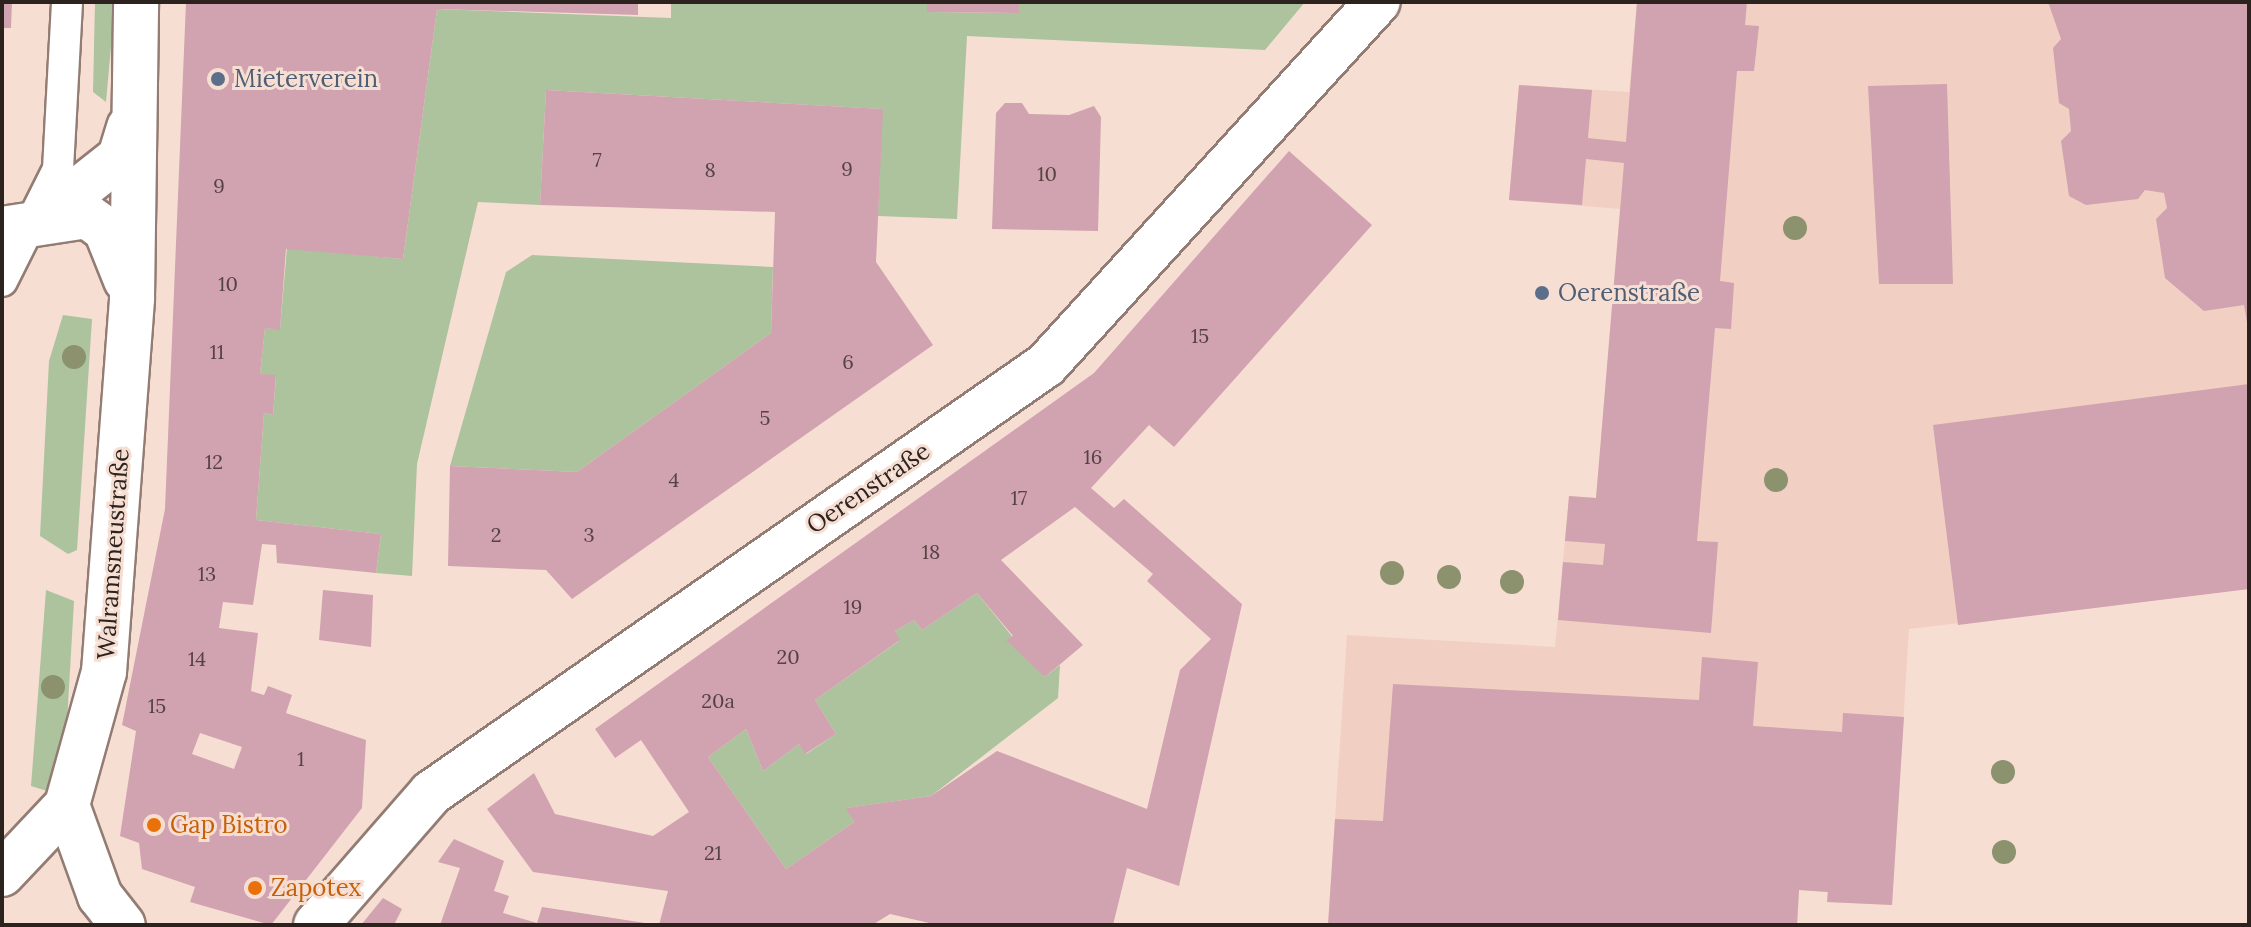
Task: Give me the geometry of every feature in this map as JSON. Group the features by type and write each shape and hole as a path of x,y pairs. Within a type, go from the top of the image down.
{"street":[{"name":"Walramsneustraße","path":"67,805 104,672 132,298 131,117 136,2"},
{"name":"Oerenstraße","path":"316,925 431,793 1046,365 1378,2"},
{"name":"Walramsneustraße","path":"13,228 94,184 120,157 131,117"},
{"name":"Walramsneustraße","path":"13,228 87,216 106,230 132,298"},
{"path":"2,874 67,805 100,896 123,925"}],"lane":[{"path":"2,281 13,228 58,169 67,2"}],"shaded area":[{"path":"1637,2 2249,2 2249,589 1909,629 1892,905 1827,902 1827,892 1799,890 1797,925 1328,925 1347,635 1555,647 1569,496 1596,498 1620,209 1509,200 1519,85 1629,92"}],"green space":[{"path":"95,2 115,2 106,102 93,92"},
{"path":"671,2 927,2 928,12 1018,13 1019,2 1305,2 1265,50 967,36 957,219 878,216 882,109 546,90 540,205 478,202 417,464 412,576 376,573 381,534 256,520 264,413 273,415 276,376 260,374 265,328 280,329 287,248 403,259 437,9 671,18"},
{"path":"532,255 773,267 771,333 577,472 450,466 506,272"},
{"path":"63,315 92,319 77,550 68,554 40,536 49,361"},
{"path":"46,590 74,601 67,722 47,791 31,786"},
{"path":"977,593 1045,677 1060,665 1058,698 931,796 847,808 854,822 786,869 708,757 746,729 763,771 799,744 806,754 836,734 815,700 899,641 895,631 914,620 922,630"}],"building":[{"path":"2,2 12,2 11,28 2,28"},
{"path":"186,2 638,2 638,15 437,9 403,259 286,249 280,330 265,328 260,374 276,375 273,415 264,413 256,520 381,534 376,573 277,563 276,545 262,544 253,605 223,602 219,628 258,633 251,691 264,695 268,686 292,695 286,713 366,740 362,808 271,925 190,902 195,887 142,869 139,843 120,836 136,731 122,725 165,509","holes":["200,733 242,747 234,769 192,754"]},
{"path":"927,2 1019,2 1019,13 927,12"},
{"path":"1637,2 1747,2 1745,25 1759,26 1754,71 1737,71 1720,281 1734,283 1731,329 1715,328 1697,541 1718,542 1711,633 1558,620 1563,562 1603,565 1605,544 1565,541 1569,496 1596,498 1624,163 1586,159 1582,205 1509,200 1519,85 1592,90 1588,138 1626,142"},
{"path":"2048,2 2249,2 2249,334 2244,305 2204,311 2165,278 2156,219 2167,208 2164,193 2145,190 2138,199 2086,205 2069,196 2061,141 2071,131 2069,109 2059,103 2053,48 2061,39"},
{"path":"1947,84 1953,284 1879,284 1868,86"},
{"path":"546,90 883,109 876,262 933,345 572,599 546,570 448,566 450,466 577,472 771,333 775,212 540,205"},
{"path":"1005,103 1022,103 1029,114 1069,115 1094,106 1101,117 1098,231 992,229 996,113"},
{"path":"1289,151 1372,225 1174,447 1149,425 1091,488 1114,508 1124,499 1242,604 1179,886 1127,868 1113,925 938,925 890,914 872,925 659,925 668,891 533,872 487,809 534,773 555,814 653,836 689,812 641,740 615,758 595,729 1094,373","holes":["1075,507 1153,574 1147,581 1211,639 1180,670 1147,809 997,751 931,796 846,808 854,822 786,869 708,757 746,729 763,771 799,744 805,754 836,734 815,700 900,640 895,631 914,620 922,630 977,593 1013,636 1006,640 1045,677 1083,645 1001,560"]},
{"path":"2249,384 2249,589 1958,625 1933,425"},
{"path":"323,590 373,595 371,647 319,640"},
{"path":"1702,657 1758,662 1753,726 1842,732 1843,713 1904,717 1892,905 1827,902 1828,892 1799,890 1797,925 1328,925 1335,819 1383,821 1393,684 1699,700"},
{"path":"454,839 504,861 494,891 509,896 503,913 537,923 542,907 658,925 440,925 460,868 438,862"},
{"path":"383,898 402,909 394,925 361,925"}],"place":[{"name":"Mieterverein","path":"218,79"},
{"name":"Oerenstraße","path":"1542,293"},
{"name":"Gap Bistro","path":"154,825"},
{"name":"Zapotex","path":"255,888"}]}
